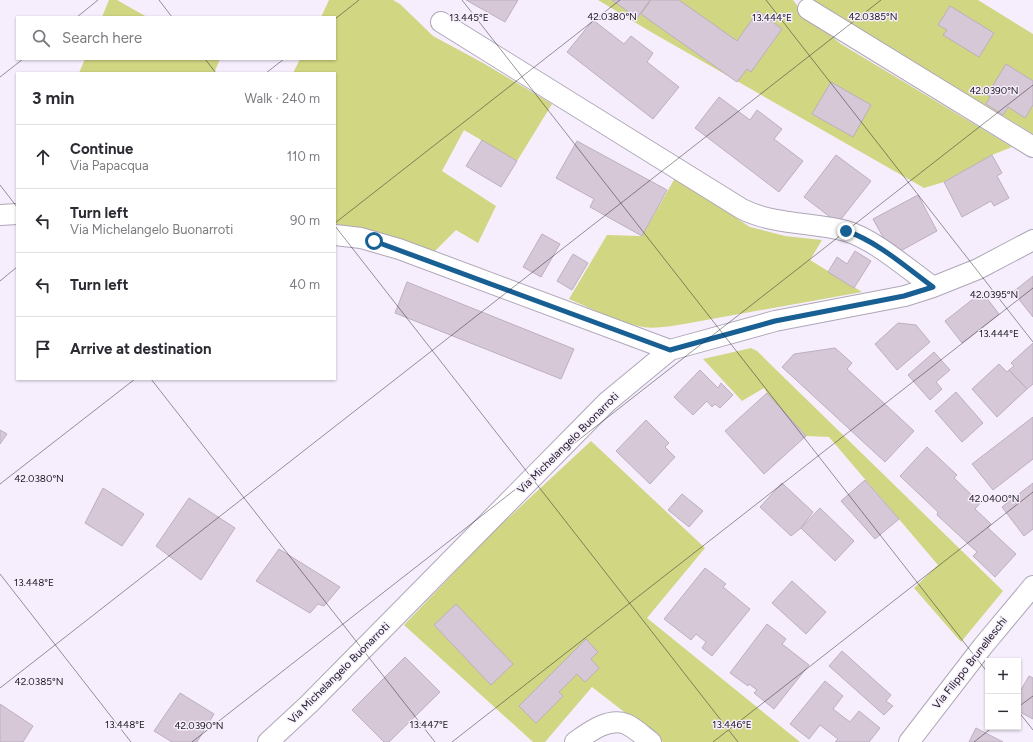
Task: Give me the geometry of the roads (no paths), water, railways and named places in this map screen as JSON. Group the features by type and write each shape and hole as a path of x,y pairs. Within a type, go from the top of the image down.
{"street":[{"path":"808,9 1033,147"},
{"path":"441,22 742,209 758,216 836,229 857,235 875,245 933,287"},
{"path":"0,215 16,214"},
{"path":"336,235 361,238 399,249 670,350"},
{"name":"Via Michelangelo Buonarroti","path":"268,742 310,704 607,402 670,350 775,321 904,296 933,287 978,269 1033,240"},
{"name":"Via Filippo Brunelleschi","path":"909,742 983,646 1033,586"},
{"path":"574,742 603,725 620,723 626,724 651,742"}]}
